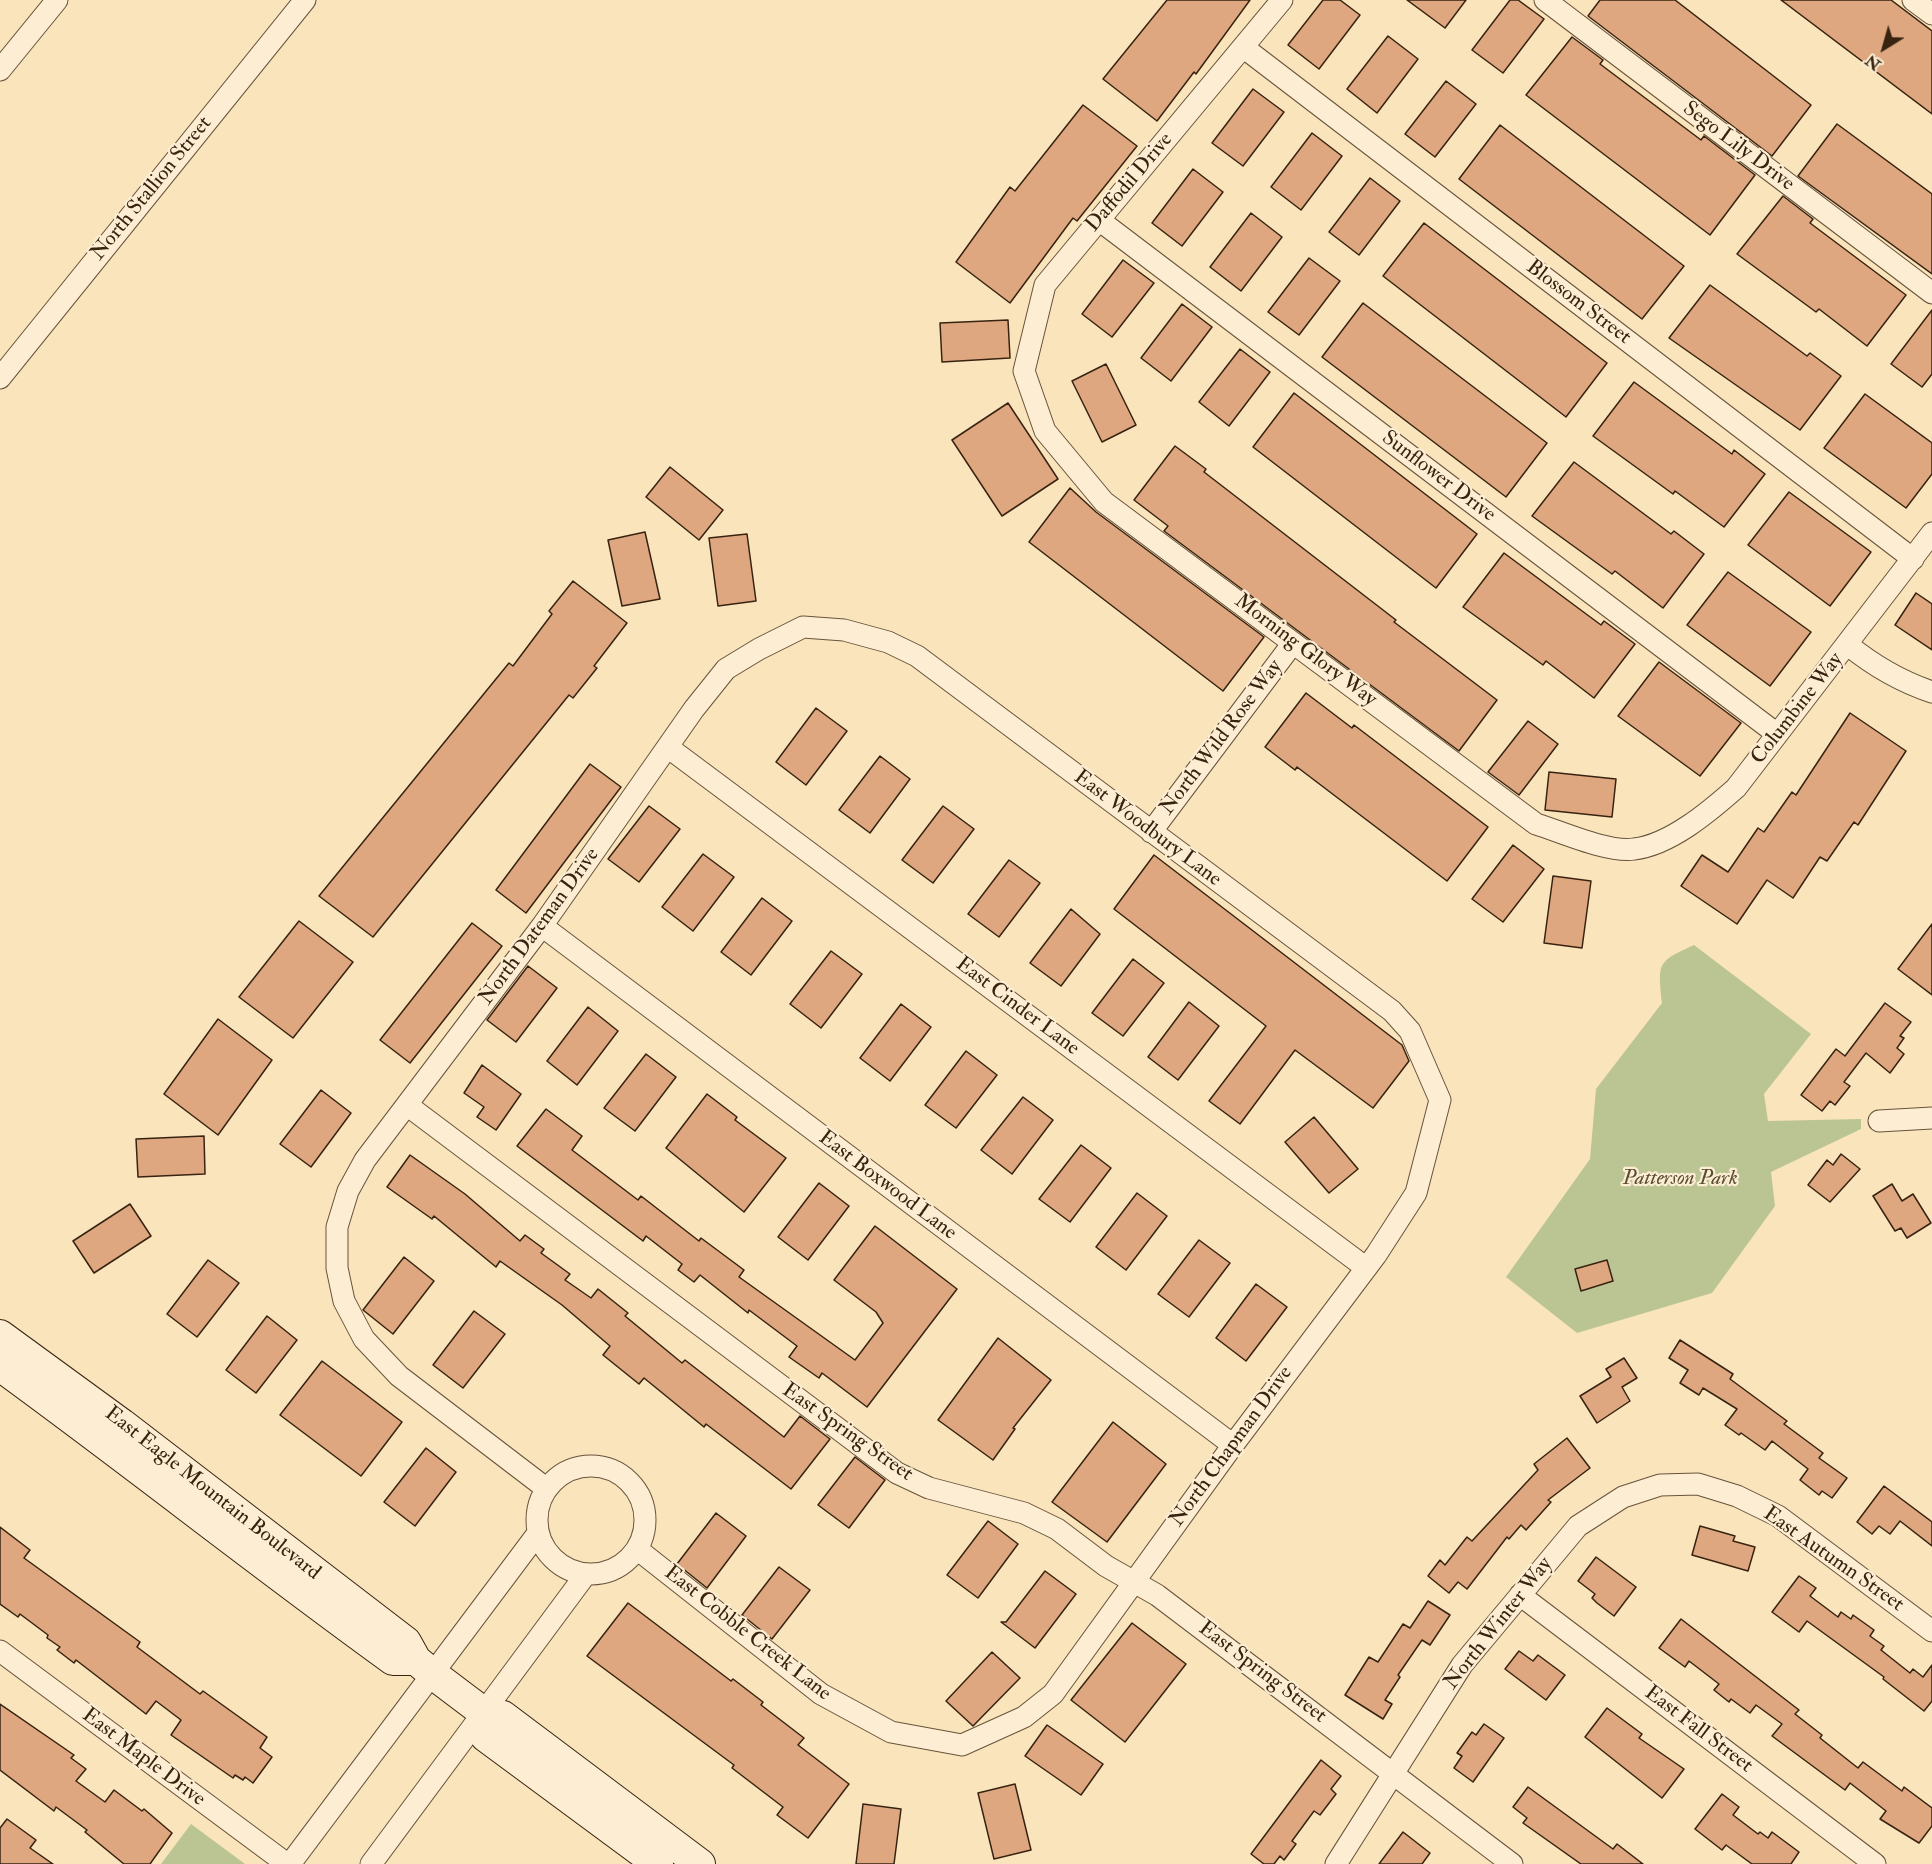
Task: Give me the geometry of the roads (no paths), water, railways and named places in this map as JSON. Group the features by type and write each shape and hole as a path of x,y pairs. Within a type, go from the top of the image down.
{"street":[{"path":"0,70 57,0"},
{"name":"North Stallion Street","path":"0,378 304,0"},
{"name":"Daffodil Drive","path":"1030,386 1024,371 1045,285 1282,0"},
{"name":"Sego Lily Drive","path":"1545,0 1932,293"},
{"path":"1913,0 1932,14"},
{"name":"Blossom Street","path":"1243,47 1913,559"},
{"name":"Sunflower Drive","path":"1099,220 1777,734"},
{"name":"Morning Glory Way","path":"1030,386 1045,432 1104,502 1536,824 1604,845 1634,849"},
{"name":"Columbine Way","path":"1634,849 1667,837 1703,818 1736,788 1932,533"},
{"name":"North Dateman Drive","path":"547,1489 399,1376 364,1339 345,1301 337,1268 337,1227 348,1191 365,1160 542,926 726,669 803,627"},
{"name":"East Woodbury Lane","path":"803,627 844,630 888,642 917,656 1392,1011 1410,1031 1440,1100"},
{"name":"North Wild Rose Way","path":"1151,832 1293,643"},
{"path":"1848,645 1875,667 1906,684 1932,692"},
{"name":"East Cinder Lane","path":"669,748 1365,1267"},
{"name":"East Boxwood Lane","path":"542,926 1233,1445"},
{"name":"North Chapman Drive","path":"962,1745 1024,1717 1053,1694 1233,1445 1400,1221 1416,1193 1440,1100"},
{"name":"East Spring Street","path":"407,1105 897,1473 929,1488 1024,1512 1057,1529 1134,1583 1167,1602 1512,1864"},
{"path":"1879,1121 1932,1118"},
{"name":"East Eagle Mountain Boulevard","path":"0,1335 122,1424 406,1642 425,1668 483,1712 503,1716 700,1864"},
{"name":"East Eagle Mountain Boulevard","path":"0,1366 393,1660 425,1668"},
{"path":"595,1466 612,1471 628,1481 639,1496 644,1513 644,1532 637,1549 615,1569 586,1574 570,1570 556,1561 545,1548 538,1533 540,1503 547,1489 568,1472 595,1466"},
{"name":"East Autumn Street","path":"1660,1485 1698,1484 1737,1496 1778,1516 1932,1631"},
{"name":"North Winter Way","path":"1336,1864 1462,1665 1578,1526 1623,1497 1660,1485"},
{"path":"288,1864 425,1668 538,1533"},
{"name":"East Cobble Creek Lane","path":"637,1549 821,1694 891,1732 962,1745"},
{"path":"371,1864 586,1574"},
{"name":"East Fall Street","path":"1520,1595 1875,1864"},
{"name":"East Maple Drive","path":"0,1651 288,1864"},
{"path":"483,1712 486,1737 658,1864"}],"park label":[{"name":"Patterson Park","path":"1680,1179"}]}
